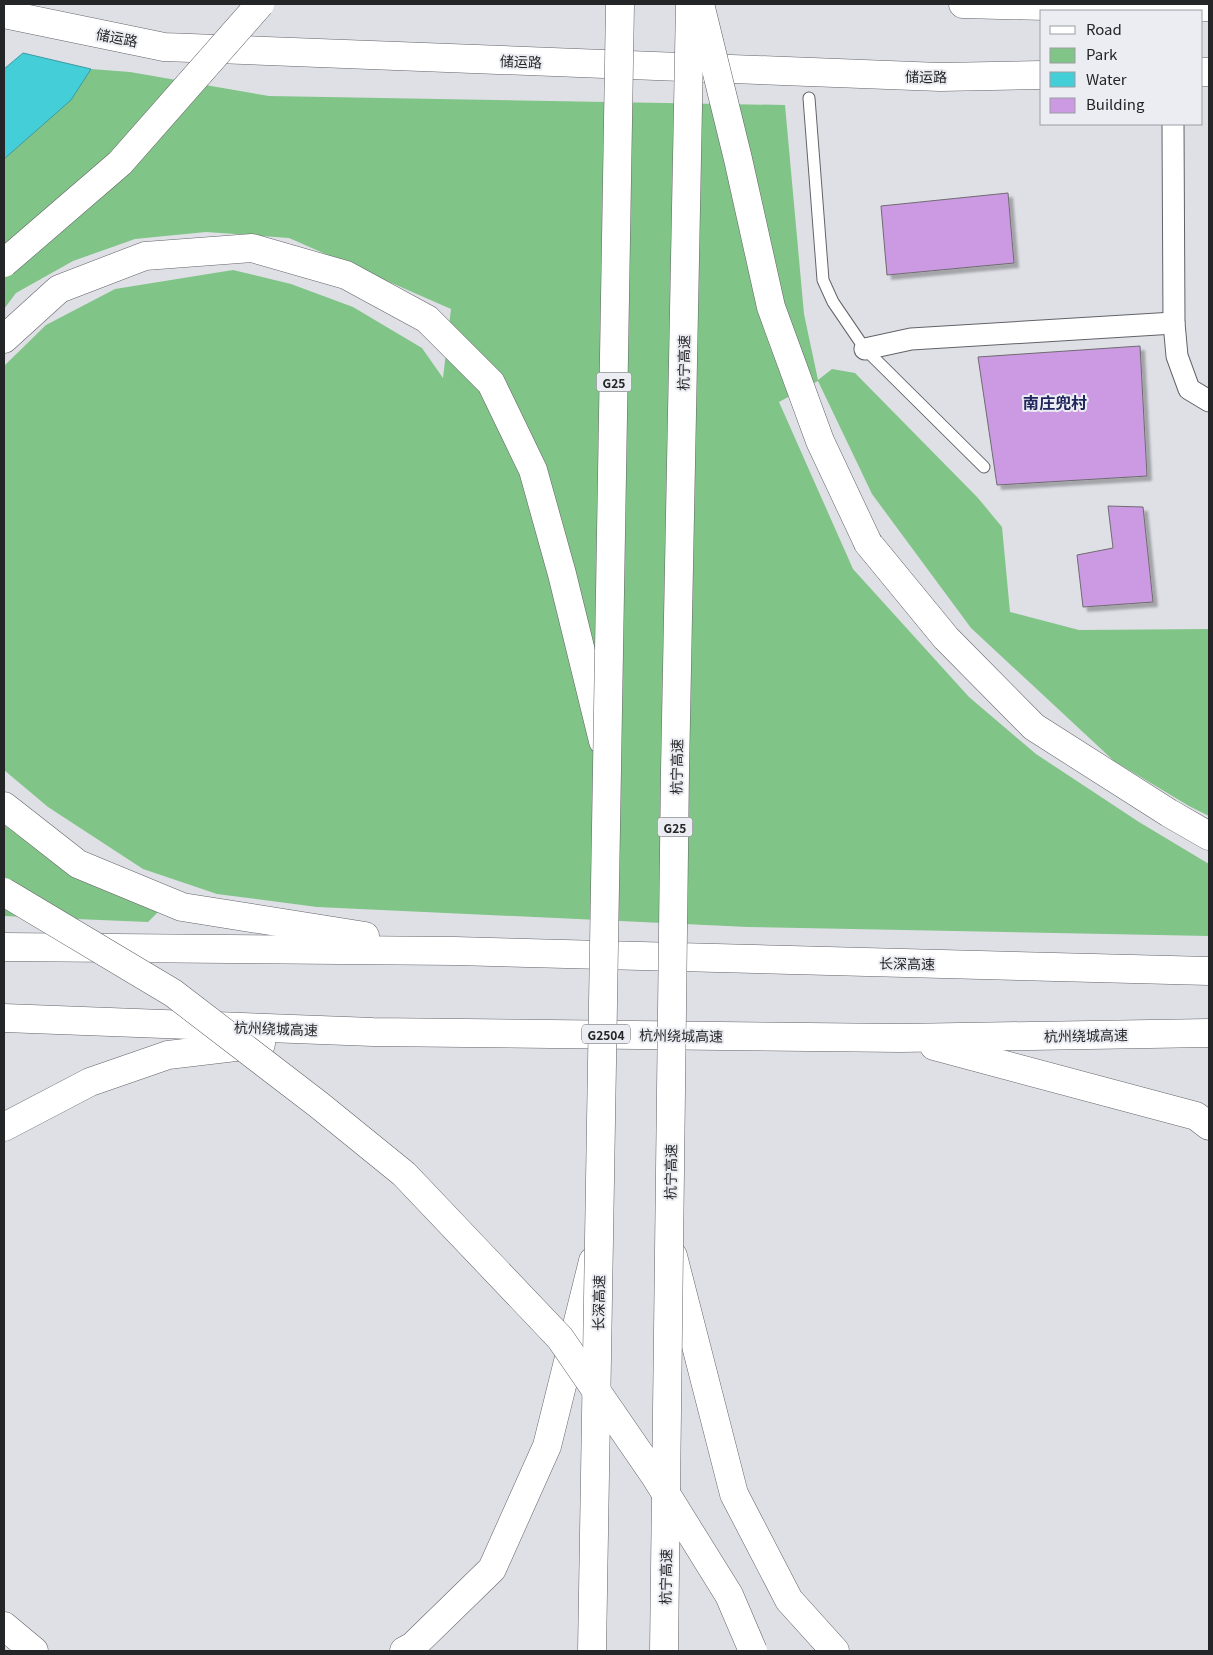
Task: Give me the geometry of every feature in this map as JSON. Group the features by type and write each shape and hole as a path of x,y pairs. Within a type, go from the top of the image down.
{"main road":[{"path":"4,263 120,163 260,4"},
{"name":"G25","path":"608,760 620,4"},
{"name":"杭宁高速","path":"664,1651 676,762 690,4"},
{"path":"699,4 738,159 771,307 820,441 868,543 946,638 1034,727 1169,813 1209,836"},
{"path":"963,4 1160,9 1209,7"},
{"name":"储运路","path":"4,14 164,47 940,77 1040,75"},
{"path":"4,339 59,289 145,256 252,248 346,275 426,319 492,383 533,470 562,574 608,760"},
{"name":"长深高速","path":"592,1651 608,760"},
{"path":"4,806 78,864 182,907 455,951"},
{"path":"4,892 173,992 404,1174 560,1338 655,1476 729,1595 754,1651"},
{"path":"4,946 455,951"},
{"name":"长深高速","path":"455,951 1209,971"},
{"name":"杭州绕城高速","path":"4,1018 373,1032 901,1038 1209,1033"},
{"path":"4,1127 90,1082 168,1055 373,1032"},
{"path":"901,1038 1196,1116 1209,1126"},
{"path":"404,1651 413,1646 492,1569 547,1446 599,1238"},
{"path":"669,1240 734,1494 789,1600 834,1651"},
{"path":"4,1626 32,1650"}],"street":[{"path":"1173,125 1174,323 1177,356 1188,390 1209,401"},
{"path":"865,350 911,339 1174,323"}],"lane":[{"path":"809,98 822,280 833,302 865,350 984,467"}],"green space":[{"path":"91,69 130,72 269,96 785,105 804,314 818,380 832,369 855,373 978,498 1002,527 1010,612 1079,630 1209,629 1209,816 1114,761 971,628 872,494 818,381 779,402 853,569 969,697 1036,754 1139,822 1209,864 1209,936 748,927 317,907 217,894 143,869 48,807 4,770 4,366 46,325 115,289 233,270 291,284 353,307 422,348 443,378 451,309 289,238 206,232 135,239 73,261 16,293 4,309 4,159 70,100"},
{"path":"4,825 106,891 161,909 148,922 4,916"}],"water":[{"path":"23,53 91,69 71,100 4,159 4,69"}],"building":[{"path":"1008,193 1014,263 887,275 881,206"},
{"path":"1140,346 1147,476 997,485 978,357"},
{"path":"1108,506 1143,507 1153,602 1083,607 1077,555 1113,548"}],"district":[{"name":"南庄兜村","path":"1055,402"}]}
